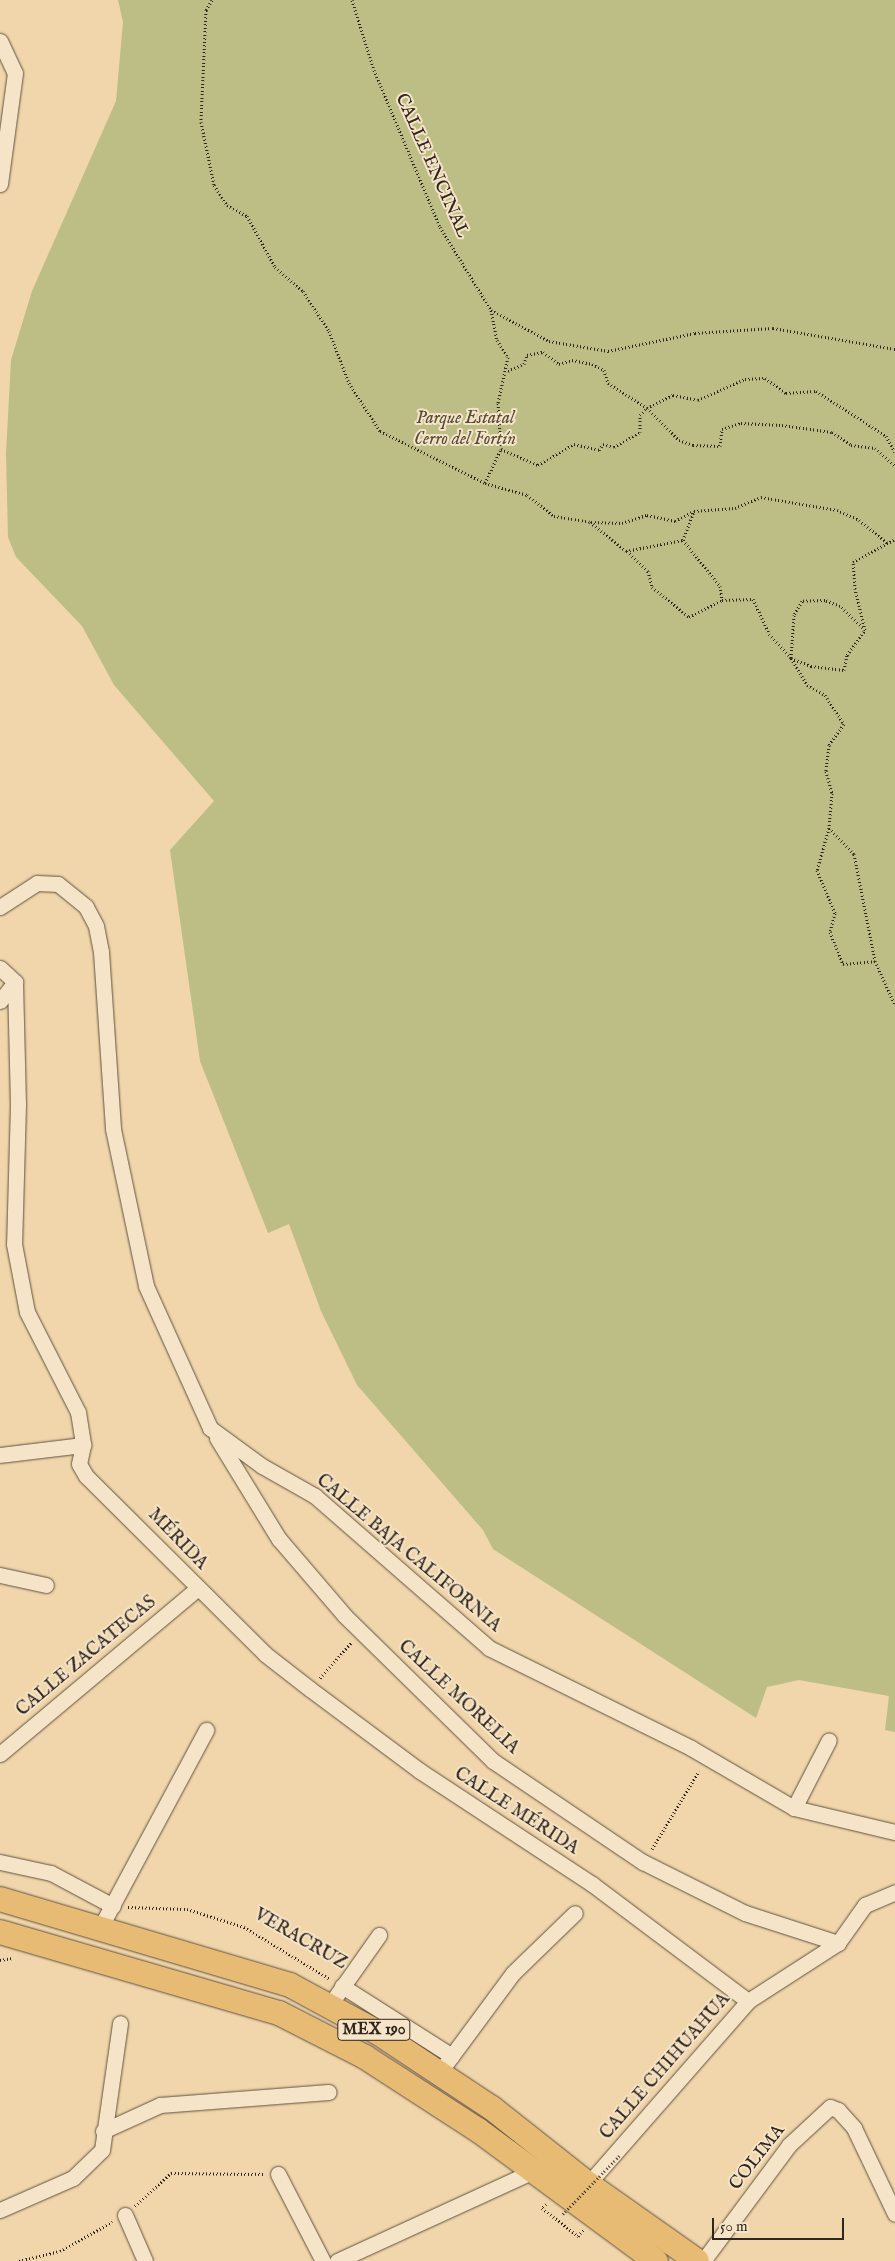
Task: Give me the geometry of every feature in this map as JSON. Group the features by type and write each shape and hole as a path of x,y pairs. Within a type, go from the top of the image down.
{"main road":[{"name":"MEX 190","path":"0,1898 290,1985 377,2032 445,2064 492,2108 588,2184 697,2261"},
{"name":"MEX 190","path":"0,1932 279,2013 365,2057 478,2130 656,2261"}],"street":[{"path":"0,41 15,73 0,184"},
{"name":"CALLE BAJA CALIFORNIA","path":"0,907 37,883 58,884 86,907 96,926 113,1129 146,1286 210,1428 262,1466 315,1496 489,1648 707,1759 794,1808 895,1832"},
{"path":"0,968 15,982 0,1001"},
{"name":"MÉRIDA","path":"15,982 18,1104 14,1244 27,1312 78,1412 83,1445 79,1464 86,1476 265,1654"},
{"name":"CALLE MORELIA","path":"210,1428 280,1539 361,1632 493,1761 643,1862 745,1913 838,1943"},
{"path":"0,1455 83,1445"},
{"path":"0,1576 46,1585"},
{"name":"CALLE ZACATECAS","path":"0,1754 198,1588"},
{"name":"CALLE MÉRIDA","path":"265,1654 310,1690 420,1771 592,1884 748,2001"},
{"path":"100,1928 206,1730"},
{"path":"794,1808 829,1740"},
{"path":"0,1862 52,1873 113,1906"},
{"name":"CALLE CHIHUAHUA","path":"588,2184 748,2001 838,1943 865,1905 895,1892"},
{"path":"445,2064 513,1973 575,1913"},
{"path":"329,2006 379,1935"},
{"name":"VERACRUZ","path":"342,1986 445,2064"},
{"path":"0,2210 74,2178 102,2150 103,2131 120,2023"},
{"path":"103,2131 160,2105 329,2092"},
{"name":"COLIMA","path":"703,2261 788,2146 823,2110 830,2108 838,2110 854,2128 895,2214"},
{"path":"337,2261 534,2172"},
{"path":"278,2174 323,2261"},
{"path":"125,2215 145,2261"}],"path":[{"path":"212,0 206,10 201,122 214,185 227,205 247,216 275,267 303,291 329,331 349,383 380,431 485,483 527,495 554,516 590,522 622,523 647,515 675,521 694,511 736,508 761,497 837,510 859,520 887,543"},
{"name":"CALLE ENCINAL","path":"352,0 374,70 440,228 491,310 549,341 608,351 694,333 774,328 895,349"},
{"path":"485,483 501,449 498,403 508,371 508,357 497,340 491,310"},
{"path":"508,371 524,364 527,356 543,352 558,364 572,360 592,364 604,370 608,383 647,408 679,440 693,445 720,446 722,429 741,423 782,425 832,432 851,445 875,448 895,466"},
{"path":"501,449 538,464 574,444 598,450 603,444 614,447 640,432 640,415 647,408 673,395 698,400 745,379 765,378 786,393 816,391 843,406 886,436 895,452"},
{"path":"683,540 694,511"},
{"path":"590,522 648,571 652,586 689,617 722,600 753,599 768,634 791,658 807,686 825,695 844,724 829,745 826,771 832,793 829,828 818,870 835,913 830,932 843,964 875,962"},
{"path":"866,630 855,589 853,562 895,539"},
{"path":"626,551 683,540"},
{"path":"683,540 720,586 722,600"},
{"path":"791,658 794,615 802,601 826,600 840,606 866,630"},
{"path":"791,658 811,666 844,670 847,654 866,630"},
{"path":"829,828 854,854 875,962 895,1005"},
{"path":"310,1690 361,1632"},
{"path":"643,1862 707,1759"},
{"name":"VERACRUZ","path":"113,1906 187,1909 244,1927 342,1986"},
{"path":"570,2220 563,2214 621,2154"},
{"path":"19,2261 60,2251 125,2215 171,2173 278,2174"},
{"path":"542,2208 578,2236 583,2230 576,2225"}],"green space":[{"name":"Parque Estatal Cerro del Fortín","path":"118,0 895,0 895,1732 885,1730 889,1696 799,1680 767,1687 756,1718 493,1549 483,1530 357,1385 321,1311 289,1224 268,1233 200,1061 170,850 214,801 114,685 82,626 16,557 8,537 6,453 11,360 32,291 116,101 123,22"}]}
